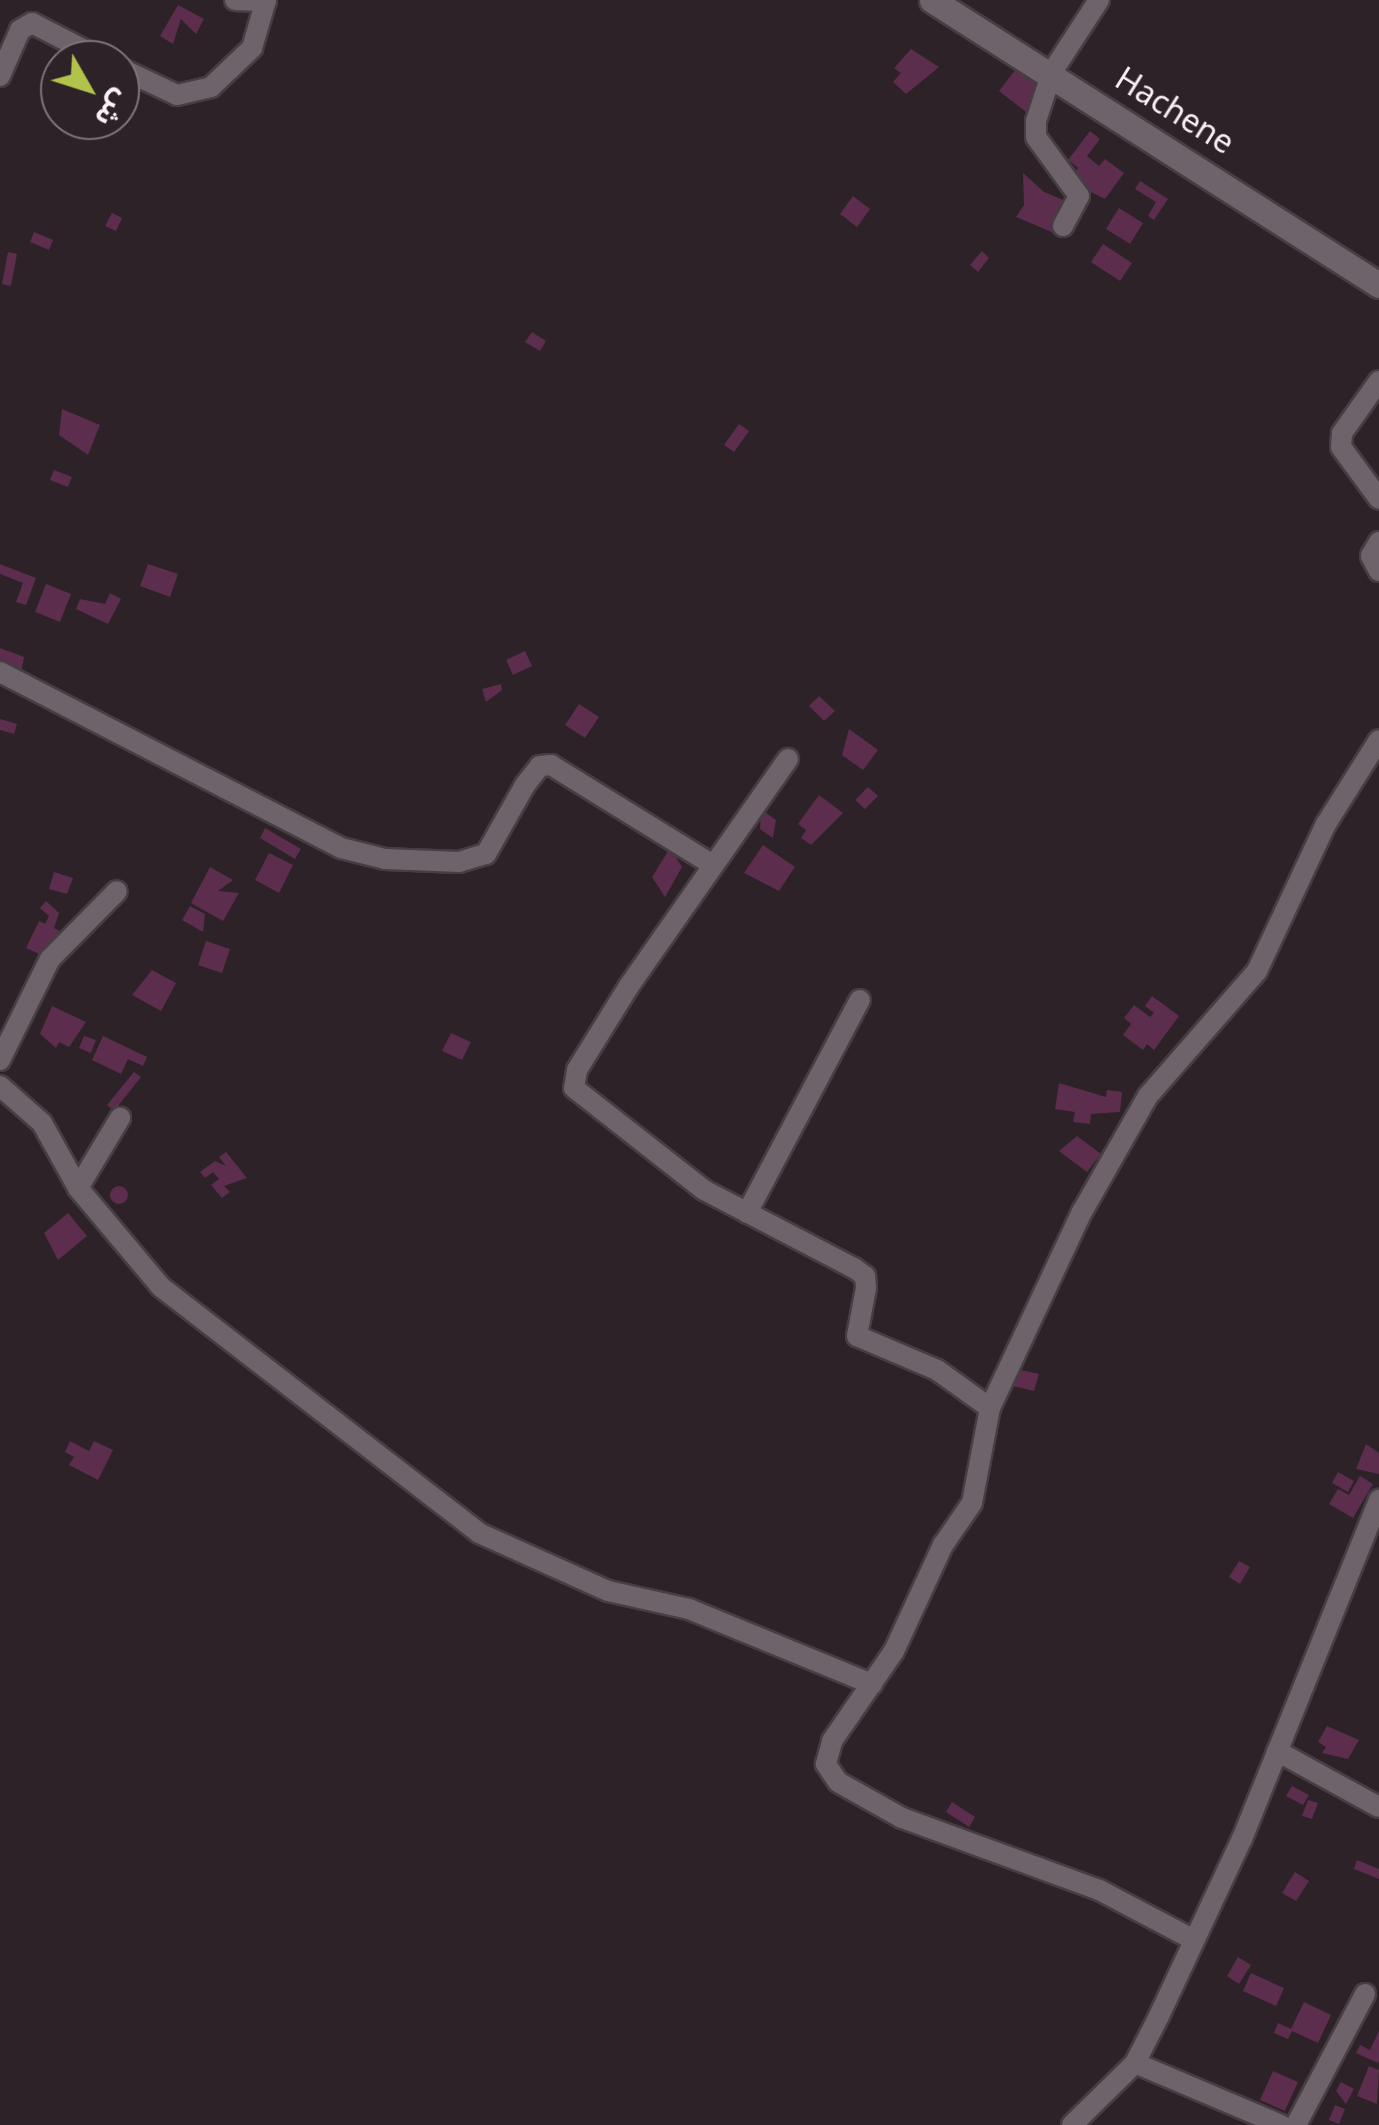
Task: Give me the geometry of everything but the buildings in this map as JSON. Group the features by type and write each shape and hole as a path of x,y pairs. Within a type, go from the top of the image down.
{"street":[{"path":"140,77 177,95 211,87 252,48 266,1 235,0"},
{"name":"Hachene","path":"932,0 970,29 1052,72 1379,285"},
{"path":"1063,226 1079,196 1036,137 1052,72 1099,0"},
{"path":"0,76 20,30 32,22 66,40"},
{"path":"1379,381 1342,433 1340,447 1379,499"},
{"path":"1379,542 1372,556 1379,570"},
{"path":"0,672 341,848 385,858 459,862 486,854 525,785 540,766 550,765 711,864"},
{"path":"1194,1940 1099,1890 957,1841 838,1782 826,1764 832,1741 872,1684 943,1545 972,1502 990,1408 1040,1311 1058,1258 1148,1096 1256,970 1326,824 1379,740"},
{"path":"788,759 711,864 577,1070 574,1088 704,1190 865,1276 857,1336 937,1370 990,1408"},
{"path":"0,1060 50,959 117,890"},
{"path":"748,1213 860,1000"},
{"path":"0,1086 42,1123 78,1188 161,1287 480,1532 608,1591 689,1609 872,1684"},
{"path":"78,1188 120,1118"},
{"path":"1072,2125 1135,2064 1277,1752 1379,1500"},
{"path":"1277,1752 1379,1807"},
{"path":"1296,2125 1366,1994"},
{"path":"1135,2064 1281,2125"}]}
